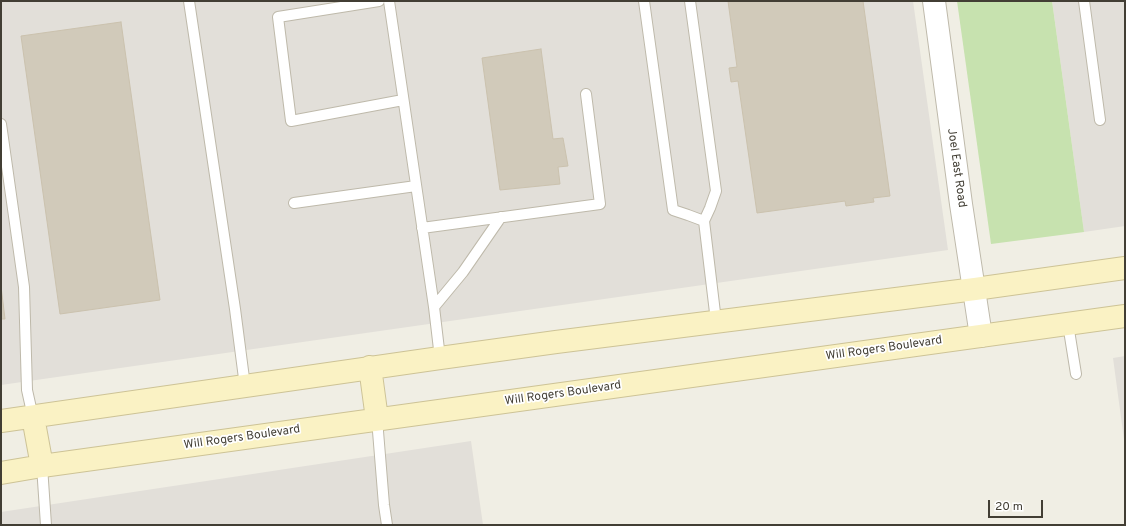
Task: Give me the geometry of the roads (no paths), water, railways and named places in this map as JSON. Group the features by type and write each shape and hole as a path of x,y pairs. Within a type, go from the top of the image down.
{"main road":[{"path":"1,421 370,367 975,289 1125,268"},
{"name":"Will Rogers Boulevard","path":"1,473 42,466 1125,316"},
{"path":"370,367 377,420"},
{"path":"33,417 42,466"}],"street":[{"name":"Joel East Road","path":"934,1 961,204 981,336"}],"lane":[{"path":"189,1 234,301 245,386"},
{"path":"379,1 278,17 291,121 403,100"},
{"path":"389,1 434,307 440,358"},
{"path":"644,1 673,210 704,221"},
{"path":"690,1 716,191 704,221 716,322"},
{"path":"1084,1 1100,120"},
{"path":"422,228 600,204 586,94"},
{"path":"1,124 24,287 27,390 33,417"},
{"path":"294,203 416,186"},
{"path":"434,307 463,272 501,217"},
{"path":"1068,324 1076,374"},
{"path":"377,420 387,525"},
{"path":"42,466 46,525"}]}
